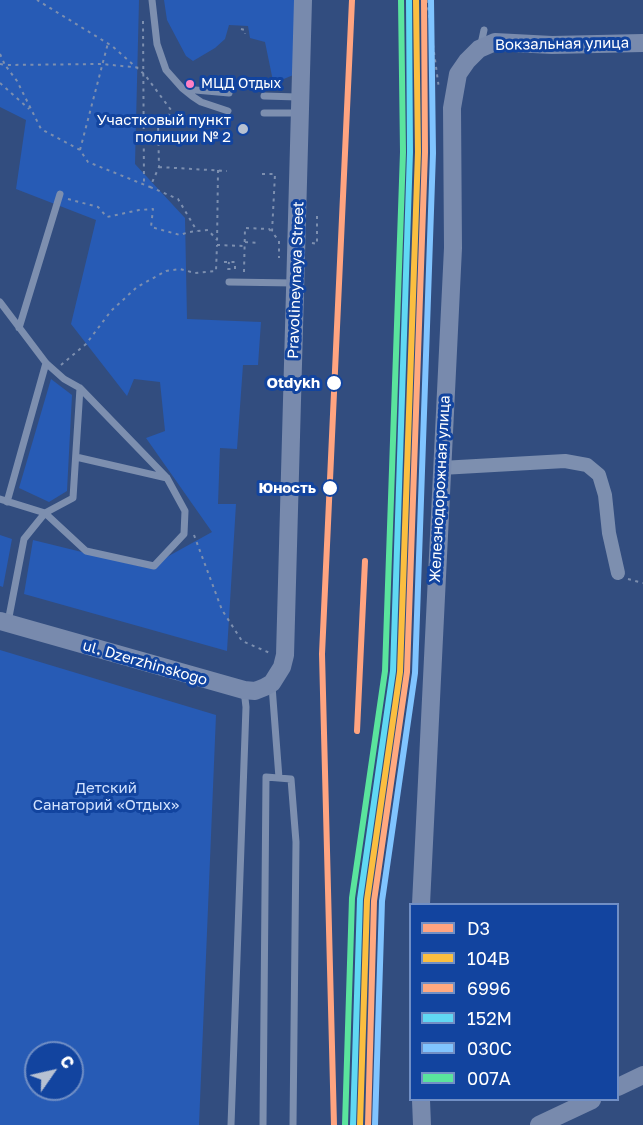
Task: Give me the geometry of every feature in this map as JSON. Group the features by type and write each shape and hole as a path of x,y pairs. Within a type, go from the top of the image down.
{"street":[{"name":"Pravolineynaya Street","path":"284,661 288,283 301,105 303,0"},
{"name":"Вокзальная улица","path":"458,74 479,49 495,42 552,45 643,43"},
{"name":"Железнодорожная улица","path":"421,903 453,248 452,108 458,74"},
{"path":"441,468 566,460 587,465 599,475 605,495 609,533 618,573"},
{"name":"ul. Dzerzhinskogo","path":"4,622 244,690 255,691 272,683"},
{"path":"272,683 284,661"},
{"path":"619,1087 643,1075"},
{"path":"421,1101 422,1125"},
{"path":"539,1125 590,1101"}],"lane":[{"path":"152,0 157,44 166,70 182,88 201,102 228,111"},
{"path":"479,49 484,30"},
{"path":"182,88 229,93"},
{"path":"264,96 301,105"},
{"path":"264,113 301,105"},
{"path":"19,328 59,195"},
{"path":"229,282 288,283"},
{"path":"0,302 46,363 64,379 80,388 167,478 186,511 183,534 154,566 86,551 45,513 3,500 46,363"},
{"path":"4,622 24,538 45,513 73,498 80,388"},
{"path":"76,457 167,478"},
{"path":"272,683 279,778"},
{"path":"231,1125 246,719 244,690"},
{"path":"263,1125 266,777 291,778 296,842 293,1125"}],"path":[{"path":"37,0 108,43 137,68"},
{"path":"427,0 440,95"},
{"path":"144,11 142,70 144,185"},
{"path":"241,29 245,30 245,34"},
{"path":"80,150 108,43"},
{"path":"0,54 17,81 41,129 80,150 88,162 178,199 197,231"},
{"path":"0,64 102,64 142,70 171,110 167,120 158,121 159,167 150,187"},
{"path":"0,83 30,110"},
{"path":"159,167 227,171"},
{"path":"55,371 86,345 111,311 137,287 166,271 180,269 195,273 216,271 218,170"},
{"path":"262,174 275,174 272,232"},
{"path":"59,195 98,207 107,217 153,209 151,227 180,235 208,230 217,240"},
{"path":"244,282 245,228 269,229 272,232 279,241 288,283"},
{"path":"217,245 260,243"},
{"path":"224,262 229,262"},
{"path":"186,511 222,609 242,641 284,661"}],"green space":[{"path":"0,0 139,0 135,164 185,218 187,319 261,322 258,365 243,365 237,449 220,448 218,504 236,504 227,651 24,594 33,540 147,568 212,532 146,438 165,431 160,382 134,379 127,396 71,324 96,220 16,189 26,120 0,107"},
{"path":"164,0 300,0 298,73 279,81 273,81 265,42 250,38 248,26 229,25 225,39 193,61 186,56 167,20"},
{"path":"51,379 72,395 67,491 49,502 19,488"},
{"path":"0,535 12,539 3,587 0,586"},
{"name":"Детский Санаторий «Отдых»","path":"0,650 216,715 199,1125 0,1125"}],"transit line":[{"name":"D3","path":"334,1125 322,654 352,0"},
{"name":"007А","path":"345,1125 352,898 385,671 403,152 401,0"},
{"name":"152М","path":"353,1125 360,899 393,671 410,152 409,0"},
{"name":"104В","path":"360,1125 367,900 400,672 418,152 416,0"},
{"name":"6996","path":"368,1125 374,901 407,672 425,152 424,0"},
{"name":"030C","path":"375,1125 382,901 415,673 433,153 431,0"},
{"name":"D3","path":"357,731 365,561"}],"place":[{"name":"МЦД Отдых","path":"190,84"},
{"name":"Участковый пункт полиции № 2","path":"243,129"},
{"name":"Otdykh","path":"334,383"},
{"name":"Юность","path":"330,488"}]}
